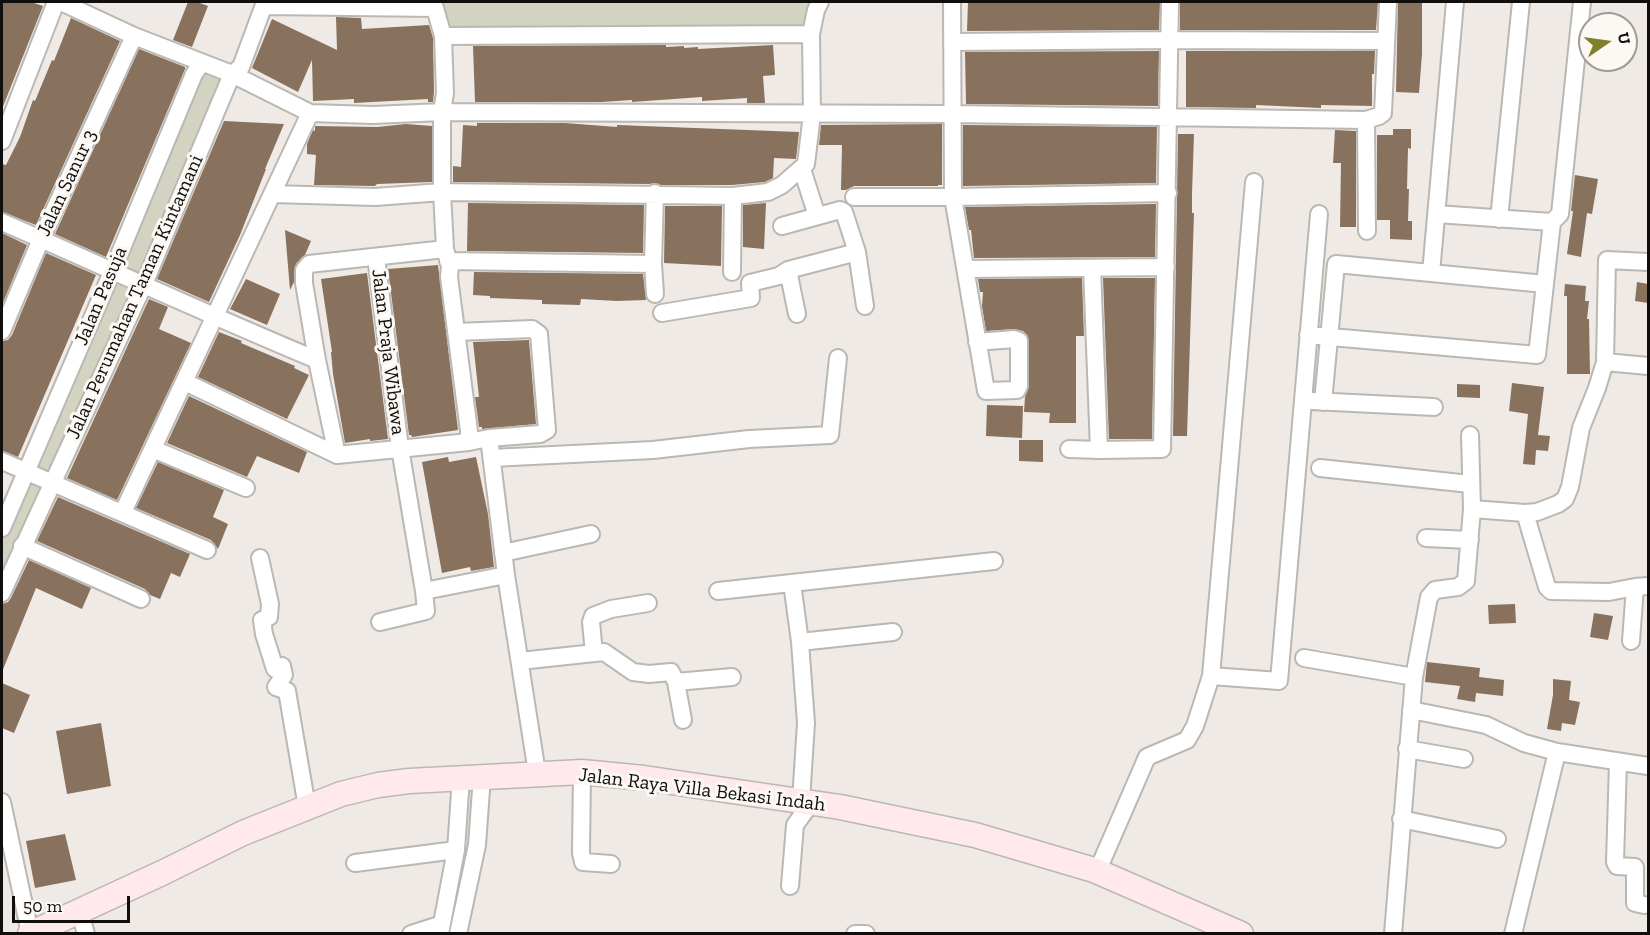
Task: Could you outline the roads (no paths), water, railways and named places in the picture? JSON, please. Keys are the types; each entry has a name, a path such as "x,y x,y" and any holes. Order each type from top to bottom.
{"main road":[{"name":"Jalan Raya Villa Bekasi Indah","path":"30,933 243,833 341,794 378,785 409,781 582,772 644,778 806,802 975,835 1097,872 1241,933"}],"street":[{"path":"2,141 56,2"},
{"path":"61,2 134,36 201,64 232,74 310,112 373,115 442,112 951,114 1365,120 1383,113 1388,2"},
{"path":"272,194 375,197 442,192 655,193 733,196 768,192 782,185 807,162 812,114 811,34 820,2"},
{"path":"952,2 953,197 977,342"},
{"path":"1068,448 1162,449 1170,2"},
{"path":"1431,273 1455,2"},
{"path":"1499,219 1521,2"},
{"path":"1308,335 1536,355 1552,222 1560,214 1582,2"},
{"path":"265,4 435,8 442,36 445,93 442,112 442,192 469,442"},
{"name":"Jalan Perumahan Taman Kintamani","path":"2,593 144,284 232,74 241,67 265,4"},
{"path":"442,36 811,34"},
{"name":"Jalan Sanur 3","path":"2,331 40,239 134,36"},
{"path":"952,42 1386,41"},
{"name":"Jalan Pasuja","path":"2,528 194,74 201,64"},
{"path":"123,512 310,112"},
{"path":"1365,120 1367,231"},
{"path":"802,169 818,216"},
{"path":"1097,872 1147,757 1187,740 1195,726 1211,675 1254,182"},
{"path":"655,193 653,264 655,294"},
{"path":"854,197 1168,193"},
{"path":"732,272 733,196"},
{"path":"782,226 840,210 844,212 857,252 866,306"},
{"path":"1211,675 1279,681 1319,214"},
{"path":"1436,214 1552,222"},
{"path":"2,222 214,317 317,360"},
{"path":"662,313 751,298 750,283 779,276 788,270 857,252"},
{"path":"337,455 304,283 304,270 309,264 376,257 447,255 653,264"},
{"name":"Jalan Praja Wibawa","path":"376,257 400,448 424,591"},
{"path":"1472,509 1525,513 1547,509 1565,499 1570,487 1581,428 1605,362 1607,260 1648,262"},
{"path":"1323,402 1336,264 1545,284"},
{"path":"966,269 1166,267"},
{"path":"1092,268 1099,450"},
{"path":"788,270 797,314"},
{"path":"185,382 337,455 540,434 547,430 539,334 532,329 456,332"},
{"path":"492,458 653,450 749,439 830,435 838,358"},
{"path":"1605,362 1648,366"},
{"path":"1303,401 1434,407"},
{"path":"1393,933 1414,677 1430,594 1438,588 1458,587 1466,581 1472,509 1470,435"},
{"path":"489,438 506,575 537,774"},
{"path":"153,449 246,488"},
{"path":"2,461 207,550"},
{"path":"1320,468 1470,484"},
{"path":"1525,513 1547,587 1551,591 1610,592 1642,586 1631,641"},
{"path":"503,553 549,545 591,534"},
{"path":"1426,538 1470,540"},
{"path":"22,546 141,599"},
{"path":"261,558 270,604 269,617 262,620 264,634 275,669 282,666 284,675 276,687 287,691 307,807"},
{"path":"718,591 994,561"},
{"path":"380,622 426,611 424,591 506,575"},
{"path":"790,886 795,825 806,802 806,723 800,642 792,583"},
{"path":"594,653 591,622 593,616 612,609 648,603"},
{"path":"800,642 893,632"},
{"path":"520,661 604,652 625,668 639,674 671,672 676,682 683,720"},
{"path":"1304,658 1414,677"},
{"path":"676,682 732,677"},
{"path":"1411,710 1486,725 1524,743 1557,752 1648,766"},
{"path":"1407,749 1464,759"},
{"path":"1513,933 1557,752"},
{"path":"1618,762 1615,862 1617,866 1634,866 1636,869 1635,903 1644,905"},
{"path":"582,772 581,853 583,862 611,864"},
{"path":"411,933 441,929 471,777"},
{"path":"458,933 477,845 471,777"},
{"path":"2,802 30,933"},
{"path":"1401,819 1497,839"},
{"path":"355,863 456,850"},
{"path":"79,909 86,933"},
{"path":"855,933 866,933"}]}
